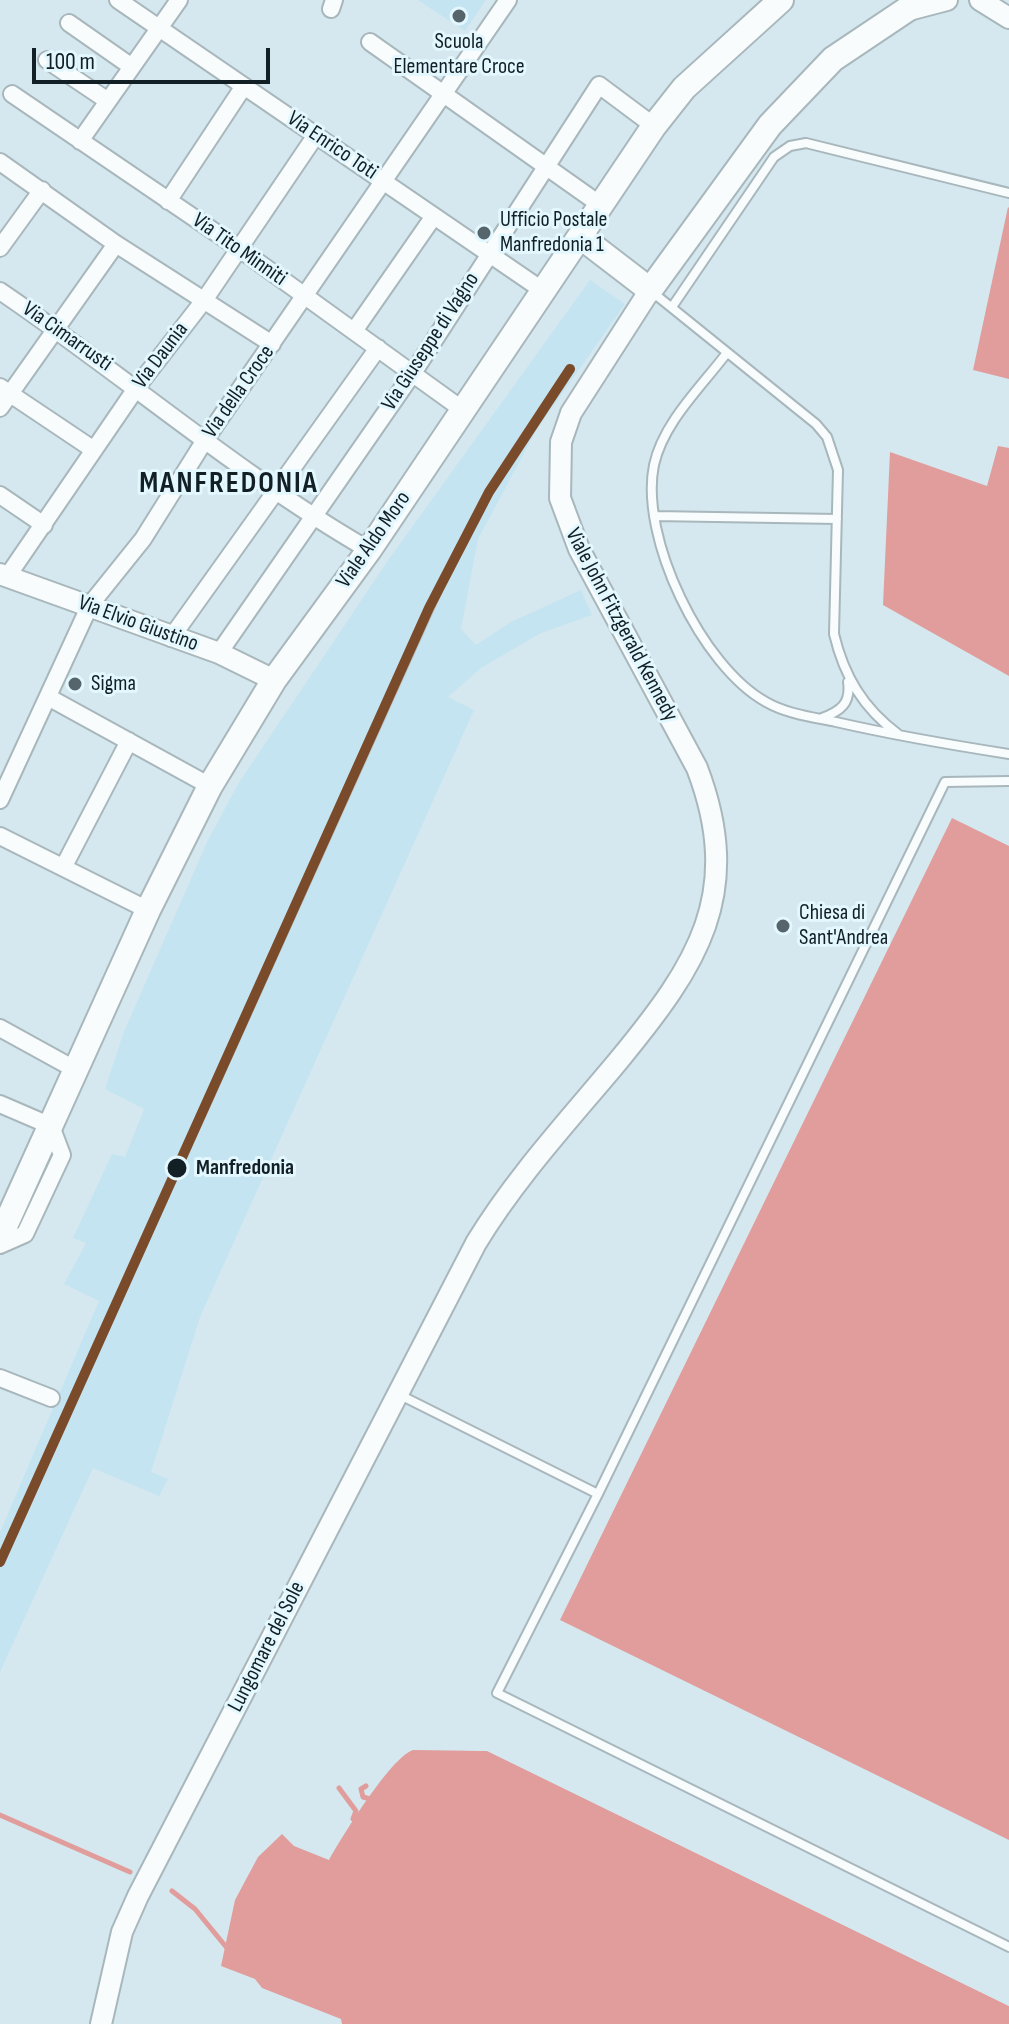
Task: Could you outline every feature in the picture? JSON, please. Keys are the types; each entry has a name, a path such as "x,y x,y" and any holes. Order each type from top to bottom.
{"main road":[{"name":"Viale Aldo Moro","path":"0,1237 78,1071 148,910 210,786 274,680 369,550 654,126 684,88 727,45 778,2"},
{"name":"Viale John Fitzgerald Kennedy","path":"650,290 770,125 833,59 913,5"},
{"path":"581,237 650,290"}],"street":[{"name":"Via Enrico Toti","path":"118,0 545,292"},
{"path":"80,141 179,0"},
{"name":"Via della Croce","path":"0,800 90,605 143,539 205,440 508,0"},
{"path":"913,5 947,0"},
{"path":"980,0 1009,18"},
{"path":"69,23 132,67"},
{"path":"370,42 602,206"},
{"path":"47,60 108,101"},
{"name":"Via Giuseppe di Vagno","path":"219,653 413,373 599,85 654,126"},
{"path":"168,201 244,86"},
{"name":"Via Tito Minniti","path":"12,94 237,247 463,410"},
{"name":"Via Daunia","path":"3,576 44,525 137,387 205,299 237,247 316,135"},
{"path":"0,162 116,244 272,344"},
{"path":"0,248 42,190"},
{"path":"354,331 434,216"},
{"path":"0,408 5,390 57,329 116,244"},
{"name":"Viale John Fitzgerald Kennedy","path":"457,1278 487,1225 676,988 692,960 713,902 716,846 707,794 697,768 579,549 560,498 561,442 571,413 650,290"},
{"name":"Via Cimarrusti","path":"0,291 137,387 313,518 369,550"},
{"path":"171,638 378,348"},
{"path":"5,390 94,450"},
{"path":"0,495 44,525"},
{"name":"Via Elvio Giustino","path":"3,576 219,653 274,680"},
{"path":"48,697 210,786"},
{"path":"64,866 129,741"},
{"path":"0,836 148,910"},
{"path":"0,1028 78,1071"},
{"path":"0,1104 51,1126 62,1155 25,1234 0,1245"},
{"name":"Lungomare del Sole","path":"101,2024 122,1932 138,1896 457,1278"},
{"path":"0,1378 51,1398"}],"lane":[{"path":"672,307 774,157 790,146 806,143 849,151 1009,193"},
{"path":"650,290 816,424 827,437 838,470 834,634 850,695 846,705 821,719"},
{"path":"726,354 666,434 654,464 654,516 663,556 692,618 730,674 765,701 821,719 902,737 1009,754"},
{"path":"654,516 837,519"},
{"path":"846,674 866,706 902,737"},
{"path":"1009,781 945,782 598,1494 497,1693 1009,1947"},
{"path":"398,1394 598,1494"}],"shaded area":[{"name":"Scuola Elementare Croce","path":"418,0 486,0 465,31"},
{"path":"1009,208 1009,379 973,370"},
{"path":"590,280 625,304 536,431 478,539 461,629 476,645 511,622 581,590 592,615 541,633 481,668 448,697 474,710 200,1317 151,1472 168,1479 159,1496 93,1468 0,1672 0,1532 99,1301 64,1284 86,1243 73,1238 112,1154 125,1157 144,1109 105,1089 123,1034 208,840 238,784 389,559"},
{"path":"998,446 1009,448 1009,676 883,605 890,452 987,486"},
{"path":"952,818 1009,846 1009,1840 560,1620"},
{"path":"422,1749 487,1751 1009,2006 1009,2024 342,2024 341,2019 262,1988 255,1979 221,1966 235,1900 258,1857 282,1834 294,1846 329,1860 367,1799 403,1756"}],"pier":[{"path":"413,1746 489,1748 1009,2002 1009,2006 488,1751 412,1750"}],"waterway":[{"path":"366,1786 361,1789 363,1797 370,1799"},
{"path":"339,1788 356,1811 353,1819"},
{"path":"0,1815 130,1872"},
{"path":"172,1891 195,1909 227,1948"}],"railway":[{"path":"173,1180 450,566 489,492 570,369"}],"transit line":[{"path":"0,1562 429,608 489,492 570,369"}],"place":[{"name":"Scuola Elementare Croce","path":"459,16"},
{"name":"Ufficio Postale Manfredonia 1","path":"484,233"},
{"name":"Sigma","path":"75,684"},
{"name":"Chiesa di Sant'Andrea","path":"783,926"},
{"name":"Manfredonia","path":"177,1168"}],"district":[{"name":"MANFREDONIA","path":"229,484"}]}
